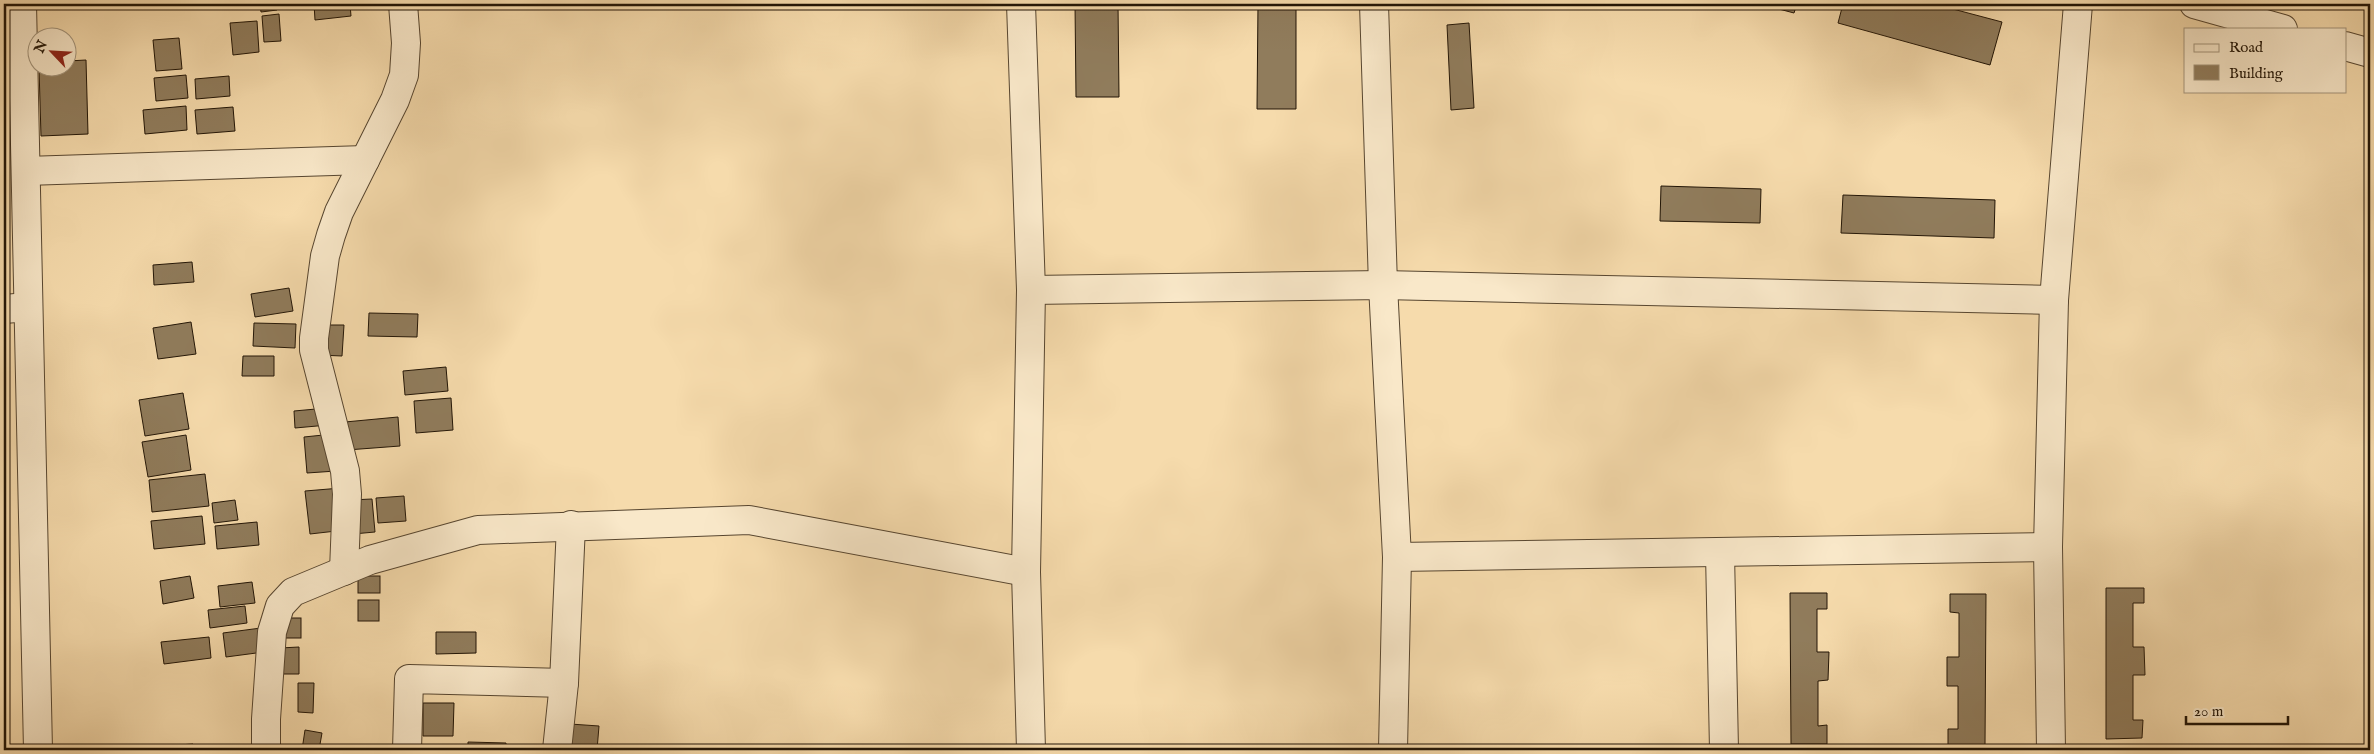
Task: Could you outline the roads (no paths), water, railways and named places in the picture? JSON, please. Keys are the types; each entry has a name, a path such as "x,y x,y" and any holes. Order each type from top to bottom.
{"street":[{"path":"22,4 26,171 16,308 38,750"},
{"path":"344,571 347,494 345,471 314,350 314,338 325,256 331,235 339,212 395,100 404,75 406,43 403,4"},
{"path":"1022,4 1031,290 1026,572 1031,750"},
{"path":"1374,4 1383,285 1397,557 1393,750"},
{"path":"2051,750 2048,547 2054,300 2078,4"},
{"path":"2194,4 2279,28"},
{"path":"2346,46 2370,53"},
{"path":"26,171 365,160"},
{"path":"1031,290 1383,285 2054,300"},
{"path":"266,750 266,719 272,632 280,606 293,592 370,560 478,530 572,525 749,520 1026,572"},
{"path":"558,750 564,683 572,525"},
{"path":"1397,557 2048,547"},
{"path":"1720,553 1724,750"},
{"path":"407,750 409,679 564,683"}]}
